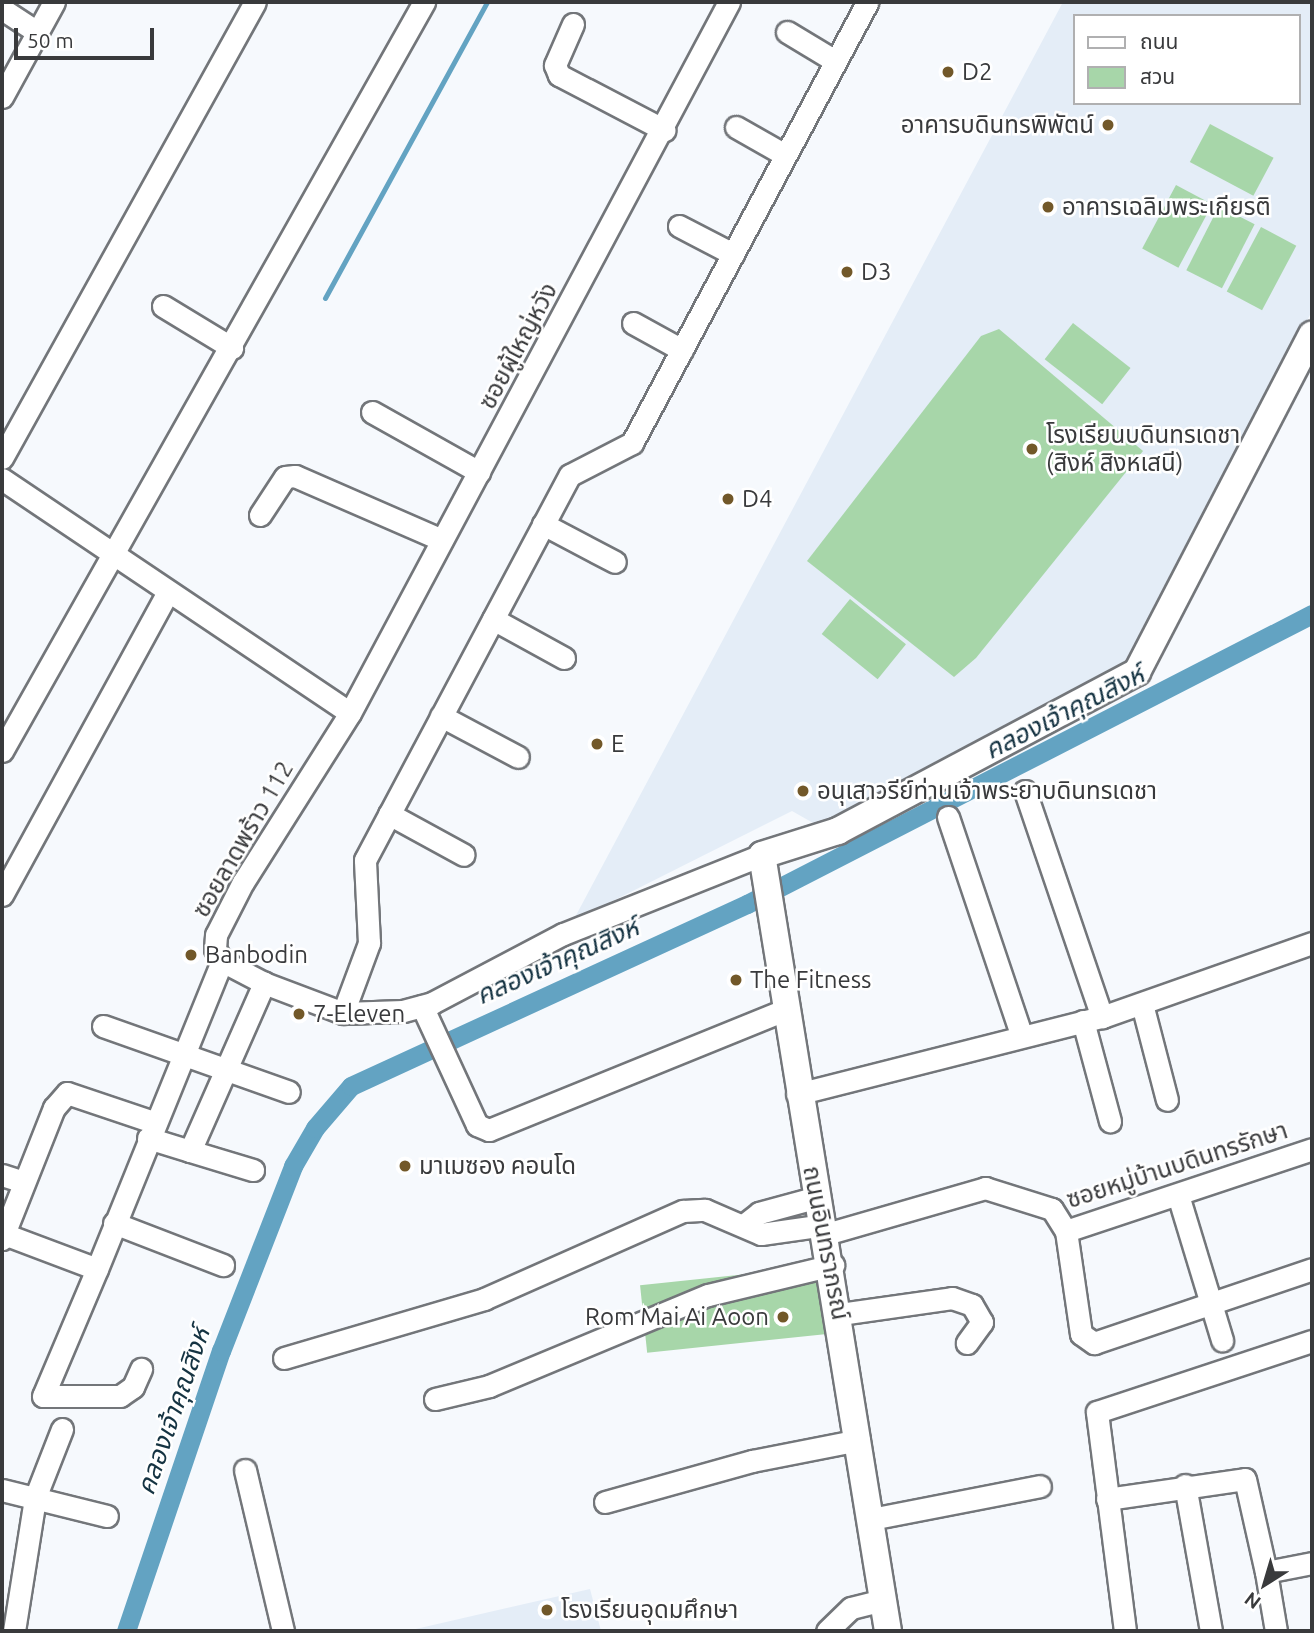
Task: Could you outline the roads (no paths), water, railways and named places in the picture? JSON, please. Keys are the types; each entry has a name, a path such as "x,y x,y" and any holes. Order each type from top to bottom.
{"street":[{"path":"2,96 54,2"},
{"path":"2,458 255,2"},
{"path":"2,751 109,553 232,348 424,2"},
{"name":"ซอยผู้ใหญ่หวัง","path":"350,713 664,130 729,2"},
{"path":"343,1013 369,943 365,860 570,475 632,443 867,2"},
{"path":"2,9 37,32"},
{"path":"573,24 555,65 559,75 664,130"},
{"path":"788,32 835,61"},
{"path":"736,127 785,155"},
{"path":"679,226 733,254"},
{"path":"163,306 232,348"},
{"path":"633,323 682,350"},
{"path":"141,1368 133,1387 120,1396 44,1396 97,1269 181,1052 222,961 264,983 343,1013 422,1006 563,934 766,868 1138,672 1312,335"},
{"path":"372,412 479,472"},
{"path":"260,515 285,477 295,476 442,540"},
{"path":"2,479 167,593 350,713"},
{"path":"543,524 615,562"},
{"path":"2,895 167,593"},
{"path":"493,619 564,658"},
{"name":"ซอยลาดพร้าว 112","path":"222,961 216,935 243,882 350,713"},
{"path":"441,716 518,757"},
{"path":"1025,791 1093,1019 1110,1121"},
{"path":"389,814 464,855"},
{"path":"948,817 1021,1034"},
{"name":"ถนนอินทราภรณ์","path":"766,868 797,1094 833,1265 888,1631"},
{"path":"797,1094 1021,1034 1093,1019 1312,943"},
{"path":"190,1151 264,983"},
{"path":"1142,1004 1167,1100"},
{"path":"422,1006 477,1125 489,1130 785,1010"},
{"path":"103,1026 289,1092"},
{"path":"97,1269 3,1236 23,1182 66,1093 190,1151 253,1170"},
{"name":"ซอยหมู่บ้านบดินทรรักษา","path":"284,1358 484,1298 683,1211 705,1210 745,1224 761,1234 825,1229 985,1188 1052,1209 1066,1231 1312,1149"},
{"path":"2,1175 23,1182"},
{"path":"1178,1195 1222,1340"},
{"path":"745,1224 759,1213 818,1197"},
{"path":"114,1223 223,1265"},
{"path":"1066,1231 1087,1341 1312,1269"},
{"path":"435,1399 489,1386 708,1295 833,1265"},
{"path":"840,1314 952,1298 972,1305 982,1322 967,1343"},
{"path":"1125,1631 1096,1420 1103,1405 1312,1341"},
{"path":"14,1631 35,1498 62,1429"},
{"path":"605,1502 752,1461 859,1440"},
{"path":"244,1470 283,1631"},
{"path":"1107,1499 1185,1485 1249,1482 1276,1631"},
{"path":"1185,1485 1211,1631"},
{"path":"871,1520 1040,1486"},
{"path":"2,1490 107,1516"},
{"path":"1266,1572 1312,1563"},
{"path":"827,1631 851,1608 884,1600"}],"waterway":[{"path":"325,298 487,2"},
{"name":"คลองเจ้าคุณสิงห์","path":"126,1631 221,1351 293,1166 315,1128 351,1086 747,904 1312,614"}],"place":[{"name":"D2","path":"948,72"},
{"name":"อาคารบดินทรพิพัตน์","path":"1108,125"},
{"name":"อาคารเฉลิมพระเกียรติ","path":"1048,207"},
{"name":"D3","path":"847,272"},
{"name":"โรงเรียนบดินทรเดชา (สิงห์ สิงหเสนี)","path":"1032,449"},
{"name":"D4","path":"728,499"},
{"name":"E","path":"597,744"},
{"name":"อนุเสาวรีย์ท่านเจ้าพระยาบดินทรเดชา","path":"803,791"},
{"name":"Banbodin","path":"191,955"},
{"name":"The Fitness","path":"736,980"},
{"name":"7-Eleven","path":"299,1014"},
{"name":"มาเมซอง คอนโด","path":"405,1166"},
{"name":"Rom Mai Ai Aoon","path":"783,1317"},
{"name":"โรงเรียนอุดมศึกษา","path":"547,1610"}]}
